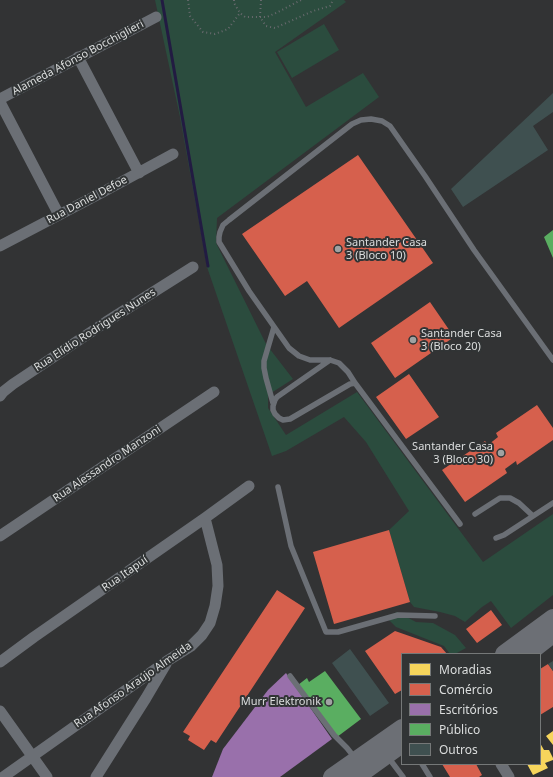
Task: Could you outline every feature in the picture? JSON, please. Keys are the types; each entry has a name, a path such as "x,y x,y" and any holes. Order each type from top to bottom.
{"main road":[{"path":"505,653 553,618"},
{"path":"528,653 553,634"},
{"path":"356,768 401,729"},
{"path":"332,777 386,755 401,745"}],"street":[{"name":"Alameda Afonso Bocchiglieri","path":"0,100 156,17"},
{"path":"78,58 139,173"},
{"path":"0,100 59,215"},
{"name":"Rua Daniel Defoe","path":"0,246 173,154"},
{"name":"Rua Elídio Rodrigues Nunes","path":"1,393 106,322 192,267"},
{"name":"Rua Alessandro Manzoni","path":"0,536 214,392"},
{"name":"Rua Itapuí","path":"0,662 249,486"},
{"name":"Rua Afonso Araújo Almeida","path":"2,777 167,661 191,646 202,635 210,623 215,606 218,586 218,565 205,518"},
{"path":"96,777 146,698 167,661"},
{"path":"0,711 46,777"},
{"path":"502,765 509,777"}],"lane":[{"path":"460,524 348,372 339,363 330,360 310,360 299,356 290,348 249,291 219,242 220,232 223,225 352,124 361,120 371,119 382,121 390,126 474,250 553,360"},
{"path":"274,327 264,361 264,368 273,403 273,410 278,418 283,420 290,419 350,384 355,383"},
{"path":"273,403 278,397 330,360"},
{"path":"278,487 291,546 326,632 338,632 398,615 435,616"},
{"path":"475,514 500,498 510,498 519,503 534,516"},
{"path":"496,538 504,535 553,503"},
{"path":"290,676 334,735 347,748 356,768"},
{"path":"386,755 403,777"},
{"path":"423,765 430,777"}],"path":[{"path":"188,0 190,16 203,32 215,34 228,29 240,13"},
{"path":"234,0 234,3 240,13 245,17 267,17 301,0"},
{"path":"261,0 260,17 266,26 275,28 313,11 330,6 333,0"}],"green space":[{"path":"155,0 344,0 346,2 275,52 306,107 363,73 379,97 217,218 216,243 266,344 293,379 268,395 268,408 286,435 357,392 483,562 553,514 553,595 511,628 491,601 465,622 455,616 414,607 410,602 389,530 409,511 366,442 344,417 286,451 272,456 207,267 180,117"},
{"path":"324,24 339,50 292,78 277,52"},
{"path":"397,612 416,622 433,623 455,635 466,648 457,653 449,653 444,646 396,627 386,617"}],"building: Moradias":[{"path":"553,731 553,745 546,736"},
{"path":"541,745 544,750 549,750 553,760 545,763 548,768 533,775 528,765 541,765"}],"building: Comércio":[{"name":"Santander Casa 3 (Bloco 10)","path":"358,155 433,263 339,328 307,281 285,296 242,234"},
{"name":"Santander Casa 3 (Bloco 20)","path":"430,302 454,337 395,378 371,343"},
{"name":"Santander Casa 3 (Bloco 20)","path":"409,374 439,417 406,439 376,397"},
{"name":"Santander Casa 3 (Bloco 30)","path":"537,405 553,428 553,440 517,465 516,461 505,469 507,473 465,502 442,470 485,441 488,445 498,437 496,433"},
{"path":"389,530 410,602 334,624 313,552"},
{"path":"277,590 305,608 216,743 211,740 204,750 188,740 190,736 183,732"},
{"path":"491,610 502,625 477,643 466,629"},
{"path":"395,631 441,647 446,653 401,653 401,691 395,694 365,651"},
{"path":"548,664 553,671 553,707 541,714 541,668"},
{"path":"443,765 477,765 482,775 479,777 450,777"}],"building: Escritórios":[{"path":"286,673 332,739 280,777 212,777 223,749 268,690"}],"building: Público":[{"path":"553,230 553,258 544,237"},
{"name":"Murr Elektronik","path":"325,671 361,719 337,737 298,685 307,678 309,682"}],"building: Outros":[{"path":"553,93 553,112 533,126 548,150 463,207 451,189"},
{"path":"350,649 389,703 370,716 332,663"},
{"path":"553,661 553,671 548,664"}],"waterway":[{"path":"162,0 208,266"}],"place":[{"name":"Santander Casa 3 (Bloco 10)","path":"338,249"},
{"name":"Santander Casa 3 (Bloco 20)","path":"413,340"},
{"name":"Santander Casa 3 (Bloco 30)","path":"501,453"},
{"name":"Murr Elektronik","path":"329,702"}]}
